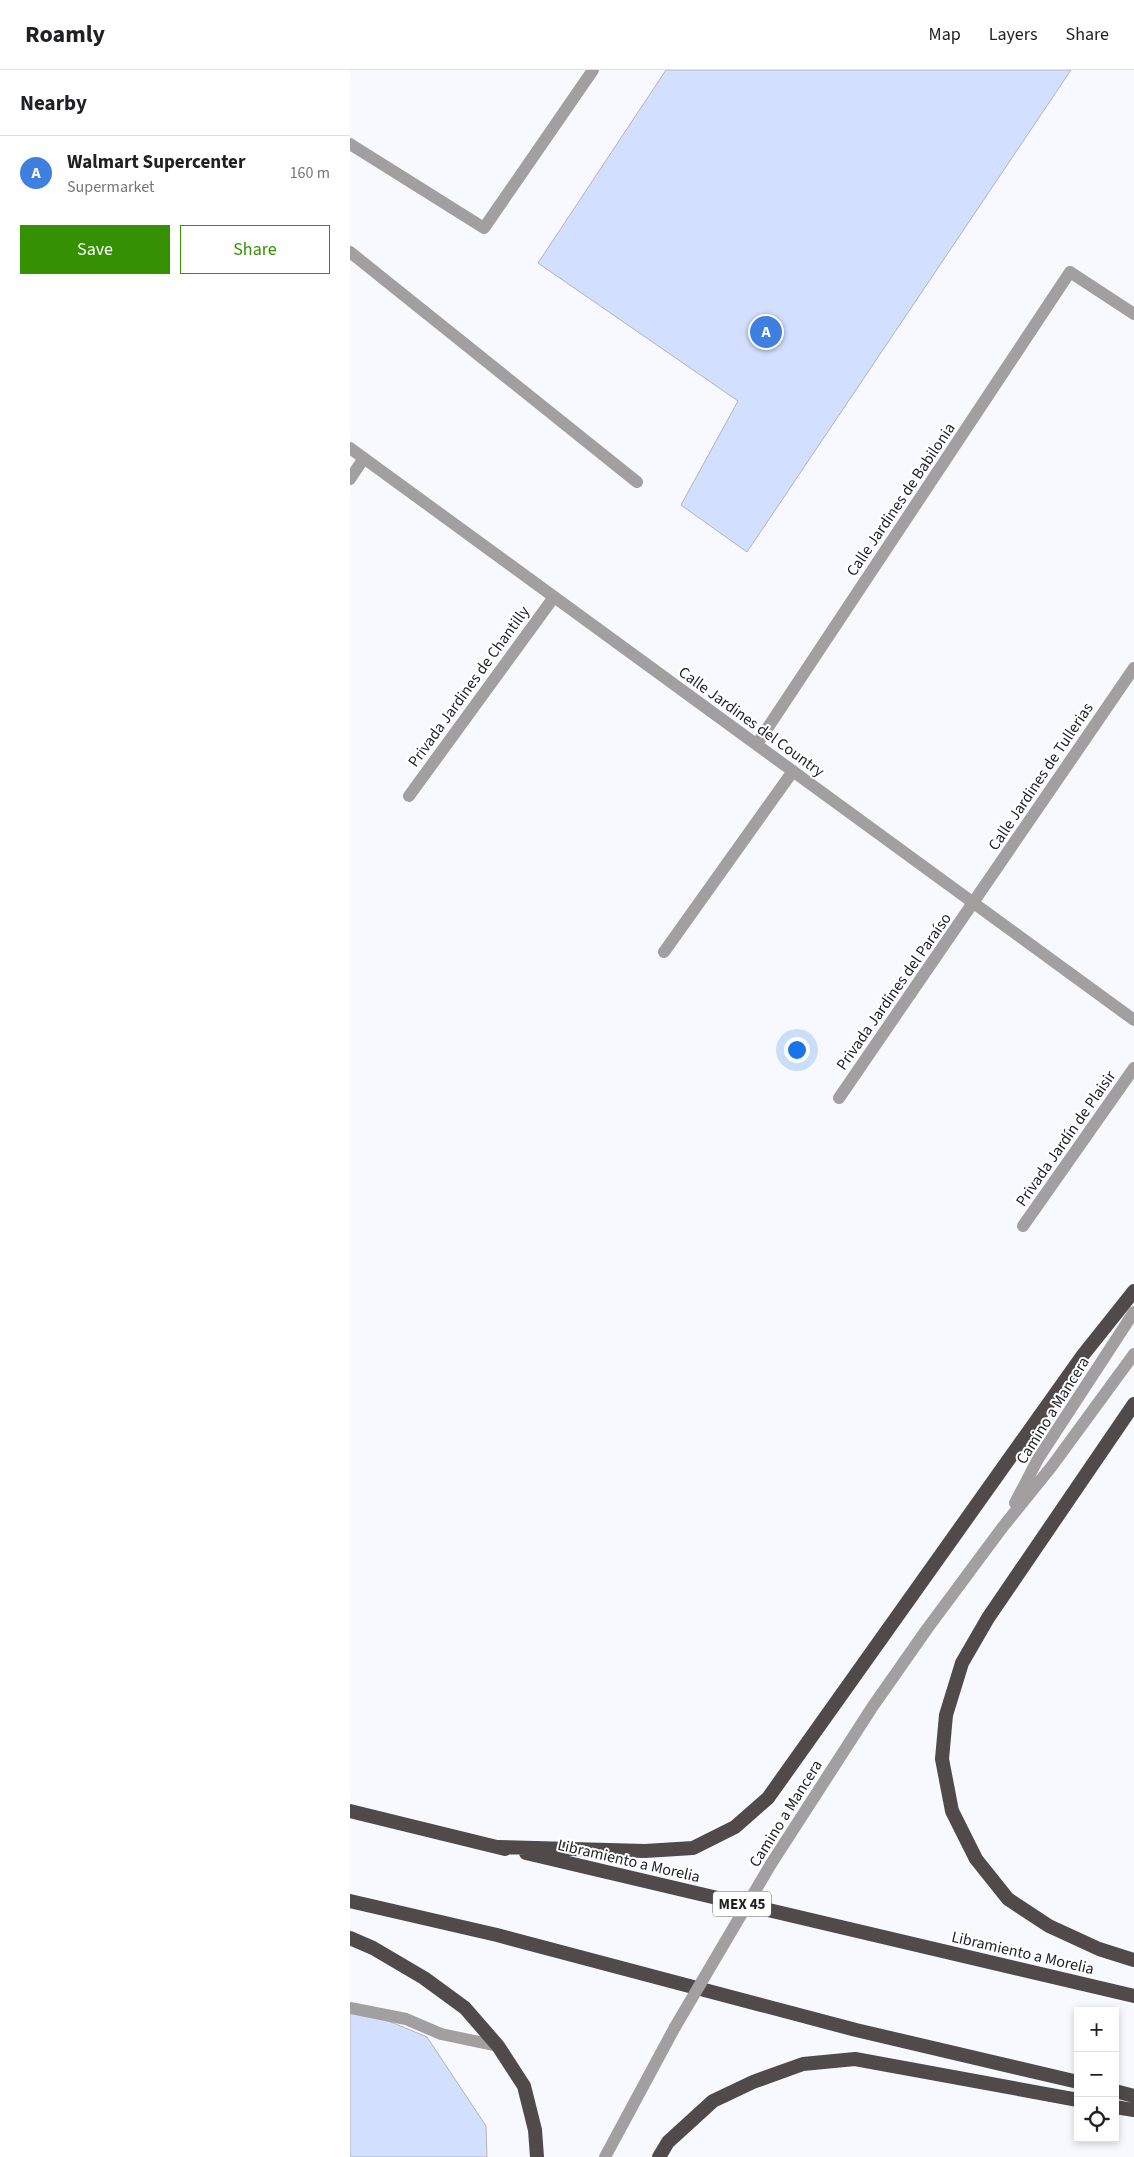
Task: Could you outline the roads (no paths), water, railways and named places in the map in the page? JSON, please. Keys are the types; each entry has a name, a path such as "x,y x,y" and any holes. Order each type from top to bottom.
{"highway":[{"path":"498,1847 645,1851 693,1848 735,1827 768,1798 1083,1355 1134,1291"},
{"path":"1134,1404 988,1618 962,1663 946,1715 942,1758 952,1811 976,1859 1008,1899 1049,1926 1099,1949 1134,1960"},
{"path":"350,1807 375,1818"},
{"name":"Libramiento a Morelia","path":"350,1812 1134,1996"},
{"path":"350,1901 497,1935 856,2030 1074,2081"},
{"path":"350,1938 373,1948 438,1988 465,2008 498,2046 524,2086 535,2130 537,2157"},
{"path":"659,2157 668,2142 713,2101 752,2082 803,2064 855,2060 1074,2099"},
{"path":"1119,2092 1134,2096"},
{"path":"1119,2108 1134,2110"}],"street":[{"path":"350,144 484,228 593,70"},
{"path":"350,252 637,482"},
{"name":"Calle Jardines de Babilonia","path":"757,744 1070,272 1134,314"},
{"name":"Calle Jardines del Country","path":"350,448 1134,1020"},
{"path":"350,479 364,458"},
{"name":"Privada Jardines de Chantilly","path":"409,796 554,596"},
{"name":"Calle Jardines de Tullerias","path":"973,902 1134,668"},
{"path":"664,952 793,771"},
{"name":"Privada Jardines del Paraíso","path":"839,1098 973,902"},
{"name":"Privada Jardín de Plaisir","path":"1023,1226 1134,1068"},
{"name":"Camino a Mancera","path":"1002,1528 1038,1459 1134,1312"},
{"name":"Camino a Mancera","path":"605,2157 676,2027 772,1864 873,1706 1002,1528 1052,1466 1134,1354"},
{"path":"350,2008 406,2019 441,2034 498,2046"}],"place":[{"name":"Walmart Supercenter","path":"766,332"}]}
